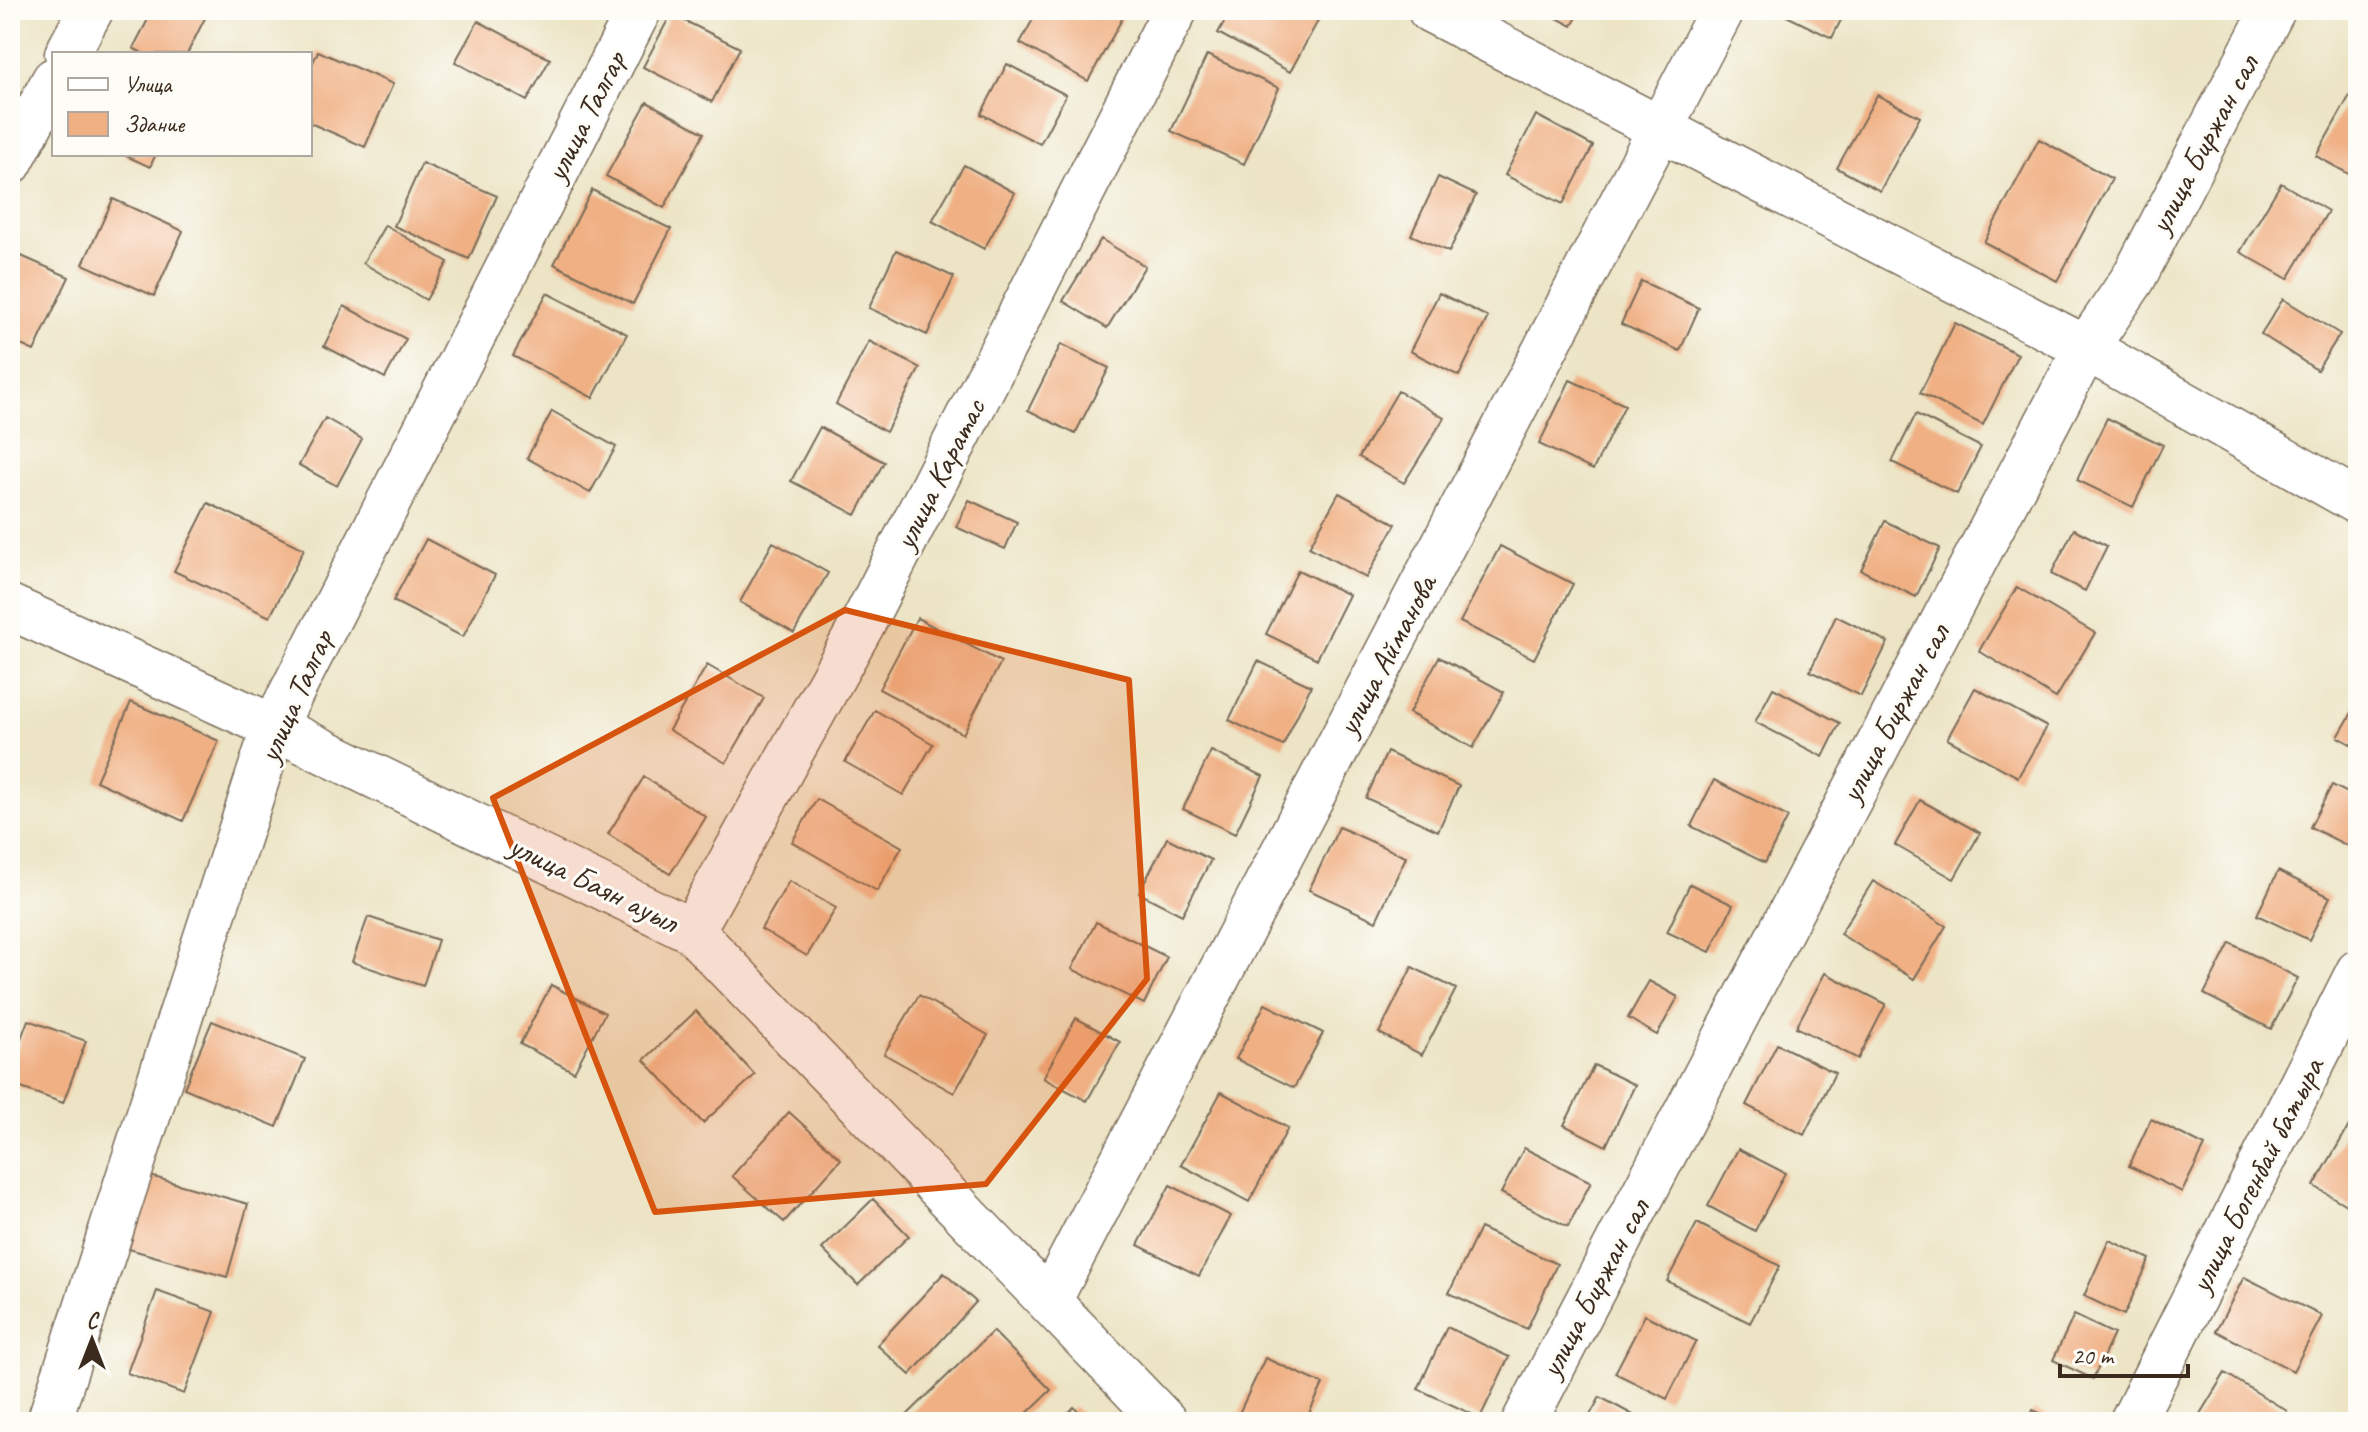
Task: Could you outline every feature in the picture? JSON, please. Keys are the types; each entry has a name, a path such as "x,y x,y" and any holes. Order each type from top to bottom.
{"street":[{"path":"68,52 91,10"},
{"name":"улица Талгар","path":"49,1422 274,727 639,10"},
{"name":"улица Каратас","path":"692,931 863,623 1175,10"},
{"path":"1430,10 2086,348 2358,502"},
{"name":"улица Айманова","path":"1049,1301 1722,10"},
{"name":"улица Биржан сал","path":"1524,1422 2086,348 2133,279 2273,10"},
{"path":"10,163 52,84"},
{"name":"улица Баян ауыл","path":"10,607 274,727 692,931 1165,1422"},
{"name":"улица Богенбай батыра","path":"2132,1422 2358,972"}],"highlighted area":[{"path":"845,610 1129,680 1147,979 986,1184 655,1212 493,798"}],"building":[{"path":"153,10 189,10 205,18 188,52 140,52 133,48"},
{"path":"1038,10 1127,10 1088,81 1020,43"},
{"path":"1231,10 1299,10 1318,21 1290,72 1218,33"},
{"path":"1542,10 1581,10 1572,26"},
{"path":"1774,10 1846,10 1832,38"},
{"path":"671,14 740,48 712,102 643,67"},
{"path":"478,21 550,59 527,101 455,62"},
{"path":"318,51 393,84 365,147 312,124 312,64"},
{"path":"1207,55 1279,88 1244,164 1171,131"},
{"path":"1007,64 1066,95 1040,144 981,114"},
{"path":"1877,95 1920,117 1880,191 1837,168"},
{"path":"2350,95 2358,99 2358,179 2316,156"},
{"path":"647,102 704,133 664,208 606,176"},
{"path":"1536,115 1593,146 1563,204 1505,175"},
{"path":"2039,139 2112,179 2057,281 1984,242"},
{"path":"126,156 155,156 150,167"},
{"path":"422,163 497,196 469,259 394,226"},
{"path":"964,165 1015,193 984,249 932,221"},
{"path":"1438,177 1476,195 1449,252 1411,235"},
{"path":"2281,183 2328,211 2288,279 2240,252"},
{"path":"592,190 671,229 633,304 554,264"},
{"path":"113,199 183,231 154,296 83,264"},
{"path":"385,225 448,262 426,300 363,263"},
{"path":"1101,239 1145,266 1107,328 1063,301"},
{"path":"896,250 954,277 927,335 869,308"},
{"path":"19,255 69,277 34,351 10,340 10,274"},
{"path":"1641,281 1699,308 1680,351 1621,324"},
{"path":"547,293 627,334 593,398 513,356"},
{"path":"1439,293 1488,317 1459,376 1410,351"},
{"path":"2283,299 2340,334 2317,370 2261,334"},
{"path":"344,306 406,339 385,378 324,346"},
{"path":"1955,323 2018,354 1983,425 1920,393"},
{"path":"869,341 920,368 886,432 836,404"},
{"path":"1061,344 1109,368 1075,434 1028,410"},
{"path":"1570,380 1625,405 1593,470 1539,444"},
{"path":"1398,391 1444,418 1404,483 1359,457"},
{"path":"552,411 616,447 590,493 527,458"},
{"path":"1916,414 1981,447 1957,494 1892,462"},
{"path":"325,418 362,439 337,486 299,465"},
{"path":"2107,418 2163,445 2133,507 2077,480"},
{"path":"820,427 884,462 856,515 791,481"},
{"path":"1339,493 1396,524 1366,578 1309,547"},
{"path":"969,500 1017,522 1005,549 956,527"},
{"path":"208,503 304,549 270,617 174,571"},
{"path":"1885,521 1940,548 1916,597 1861,570"},
{"path":"2074,529 2107,546 2085,591 2051,574"},
{"path":"426,539 495,575 463,637 393,601"},
{"path":"773,542 828,573 794,633 740,602"},
{"path":"1500,546 1573,584 1534,659 1460,622"},
{"path":"1298,570 1349,595 1317,659 1266,634"},
{"path":"2017,587 2095,633 2056,698 1979,651"},
{"path":"1836,616 1888,642 1861,696 1810,671"},
{"path":"917,618 1001,662 963,734 879,689"},
{"path":"1439,657 1504,692 1473,748 1409,713"},
{"path":"1258,661 1311,686 1283,746 1229,720"},
{"path":"707,665 764,698 726,763 669,730"},
{"path":"1773,688 1840,723 1823,757 1755,722"},
{"path":"1975,688 2047,727 2018,777 1947,739"},
{"path":"131,702 219,741 183,821 96,781"},
{"path":"2358,702 2358,748 2338,737"},
{"path":"875,710 933,744 903,795 845,762"},
{"path":"1211,751 1263,776 1235,834 1183,809"},
{"path":"1387,752 1459,786 1438,831 1366,798"},
{"path":"644,777 706,817 670,874 608,834"},
{"path":"1714,780 1788,817 1765,863 1691,826"},
{"path":"2332,785 2358,798 2356,850 2310,827"},
{"path":"817,799 902,847 877,891 792,842"},
{"path":"1920,800 1980,833 1954,879 1895,845"},
{"path":"1339,827 1406,857 1376,921 1309,890"},
{"path":"1167,838 1211,860 1182,915 1139,893"},
{"path":"2278,871 2330,897 2309,940 2257,915"},
{"path":"789,881 836,908 807,956 761,929"},
{"path":"1873,881 1946,926 1914,979 1840,934"},
{"path":"1690,884 1733,905 1710,952 1667,932"},
{"path":"368,917 438,940 423,986 352,962"},
{"path":"1096,922 1167,957 1144,1004 1072,969"},
{"path":"2230,943 2298,978 2271,1029 2204,994"},
{"path":"1412,967 1456,989 1422,1055 1379,1033"},
{"path":"1825,973 1886,1004 1858,1059 1796,1027"},
{"path":"1649,981 1678,997 1657,1035 1628,1018"},
{"path":"551,985 605,1013 574,1072 520,1044"},
{"path":"919,995 988,1035 954,1093 884,1054"},
{"path":"1265,1004 1323,1033 1294,1088 1236,1059"},
{"path":"696,1011 755,1075 703,1123 644,1060"},
{"path":"1076,1018 1120,1042 1087,1101 1043,1078"},
{"path":"28,1020 86,1041 63,1103 10,1084 10,1068"},
{"path":"212,1021 305,1059 277,1127 184,1088"},
{"path":"1777,1044 1835,1073 1804,1135 1746,1105"},
{"path":"1594,1065 1635,1085 1606,1146 1564,1125"},
{"path":"1221,1092 1288,1128 1249,1202 1181,1165"},
{"path":"789,1112 841,1159 784,1222 732,1176"},
{"path":"2151,1119 2205,1146 2182,1192 2129,1166"},
{"path":"2353,1119 2358,1123 2358,1212 2314,1186"},
{"path":"1524,1148 1591,1182 1568,1227 1501,1193"},
{"path":"1738,1149 1785,1173 1755,1231 1708,1206"},
{"path":"150,1176 248,1204 227,1277 129,1249"},
{"path":"1170,1185 1231,1216 1199,1276 1138,1245"},
{"path":"873,1199 909,1236 858,1285 822,1249"},
{"path":"1697,1223 1780,1266 1750,1323 1667,1281"},
{"path":"1480,1228 1557,1264 1527,1329 1449,1293"},
{"path":"2109,1240 2150,1259 2124,1315 2084,1296"},
{"path":"944,1273 976,1302 910,1375 877,1345"},
{"path":"2244,1277 2322,1316 2293,1371 2216,1331"},
{"path":"157,1291 215,1312 184,1394 127,1373"},
{"path":"1645,1315 1696,1341 1667,1399 1615,1373"},
{"path":"2074,1315 2114,1334 2093,1379 2053,1360"},
{"path":"1447,1327 1509,1357 1480,1418 1418,1389"},
{"path":"993,1331 1051,1390 1018,1422 901,1421"},
{"path":"1265,1358 1323,1384 1305,1422 1235,1422"},
{"path":"2225,1373 2287,1411 2280,1422 2195,1422"},
{"path":"1600,1397 1646,1422 1586,1422"},
{"path":"1074,1407 1090,1422 1060,1422"},
{"path":"2033,1410 2060,1422 2028,1422"}]}
